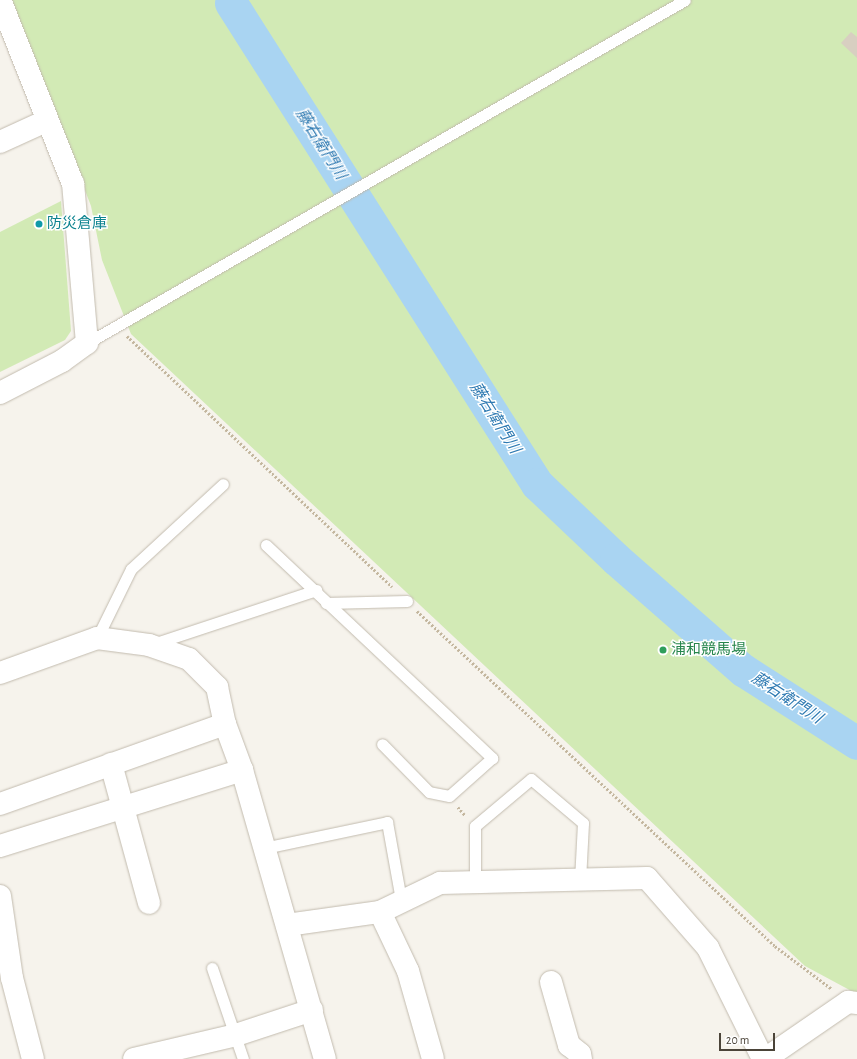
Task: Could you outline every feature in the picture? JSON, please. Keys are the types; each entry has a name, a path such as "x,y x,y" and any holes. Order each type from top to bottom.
{"street":[{"path":"0,0 46,121 73,184 87,342 62,361 0,392"},
{"path":"0,142 46,121"},
{"path":"0,673 98,638 149,645 189,659 217,687 225,724 242,770 326,1059"},
{"path":"0,804 225,724"},
{"path":"111,764 149,904"},
{"path":"0,846 123,809 242,770"},
{"path":"287,925 380,912 401,900 440,883 580,881 647,878 708,948 764,1059 853,1002"},
{"path":"0,896 6,980 32,1059"},
{"path":"380,912 408,971 433,1059"},
{"path":"551,982 569,1045 580,1054 581,1059"},
{"path":"134,1059 236,1035 312,1010"}],"lane":[{"path":"87,342 685,0"},
{"path":"98,638 132,569 223,484"},
{"path":"266,545 316,590 326,603 492,758 449,796 429,792 382,744"},
{"path":"149,645 316,590"},
{"path":"326,603 406,601"},
{"path":"475,883 474,826 531,779 583,823 580,881"},
{"path":"264,848 387,822 401,900"},
{"path":"212,968 243,1059"}],"path":[{"path":"117,326 406,601 775,946 853,1002"},
{"path":"449,796 474,826"}],"green space":[{"name":"浦和競馬場","path":"12,0 857,0 857,994 805,966 131,334 102,260 91,206"},
{"path":"61,201 71,331 65,340 0,372 0,232"}],"building":[{"path":"851,32 857,37 857,58 841,43"},
{"name":"防災倉庫","path":"41,219 44,225 37,229 34,223"}],"waterway":[{"name":"藤右衛門川","path":"231,3 537,484 616,559 743,670 857,743"}],"place":[{"name":"防災倉庫","path":"39,224"},
{"name":"浦和競馬場","path":"663,650"}]}
